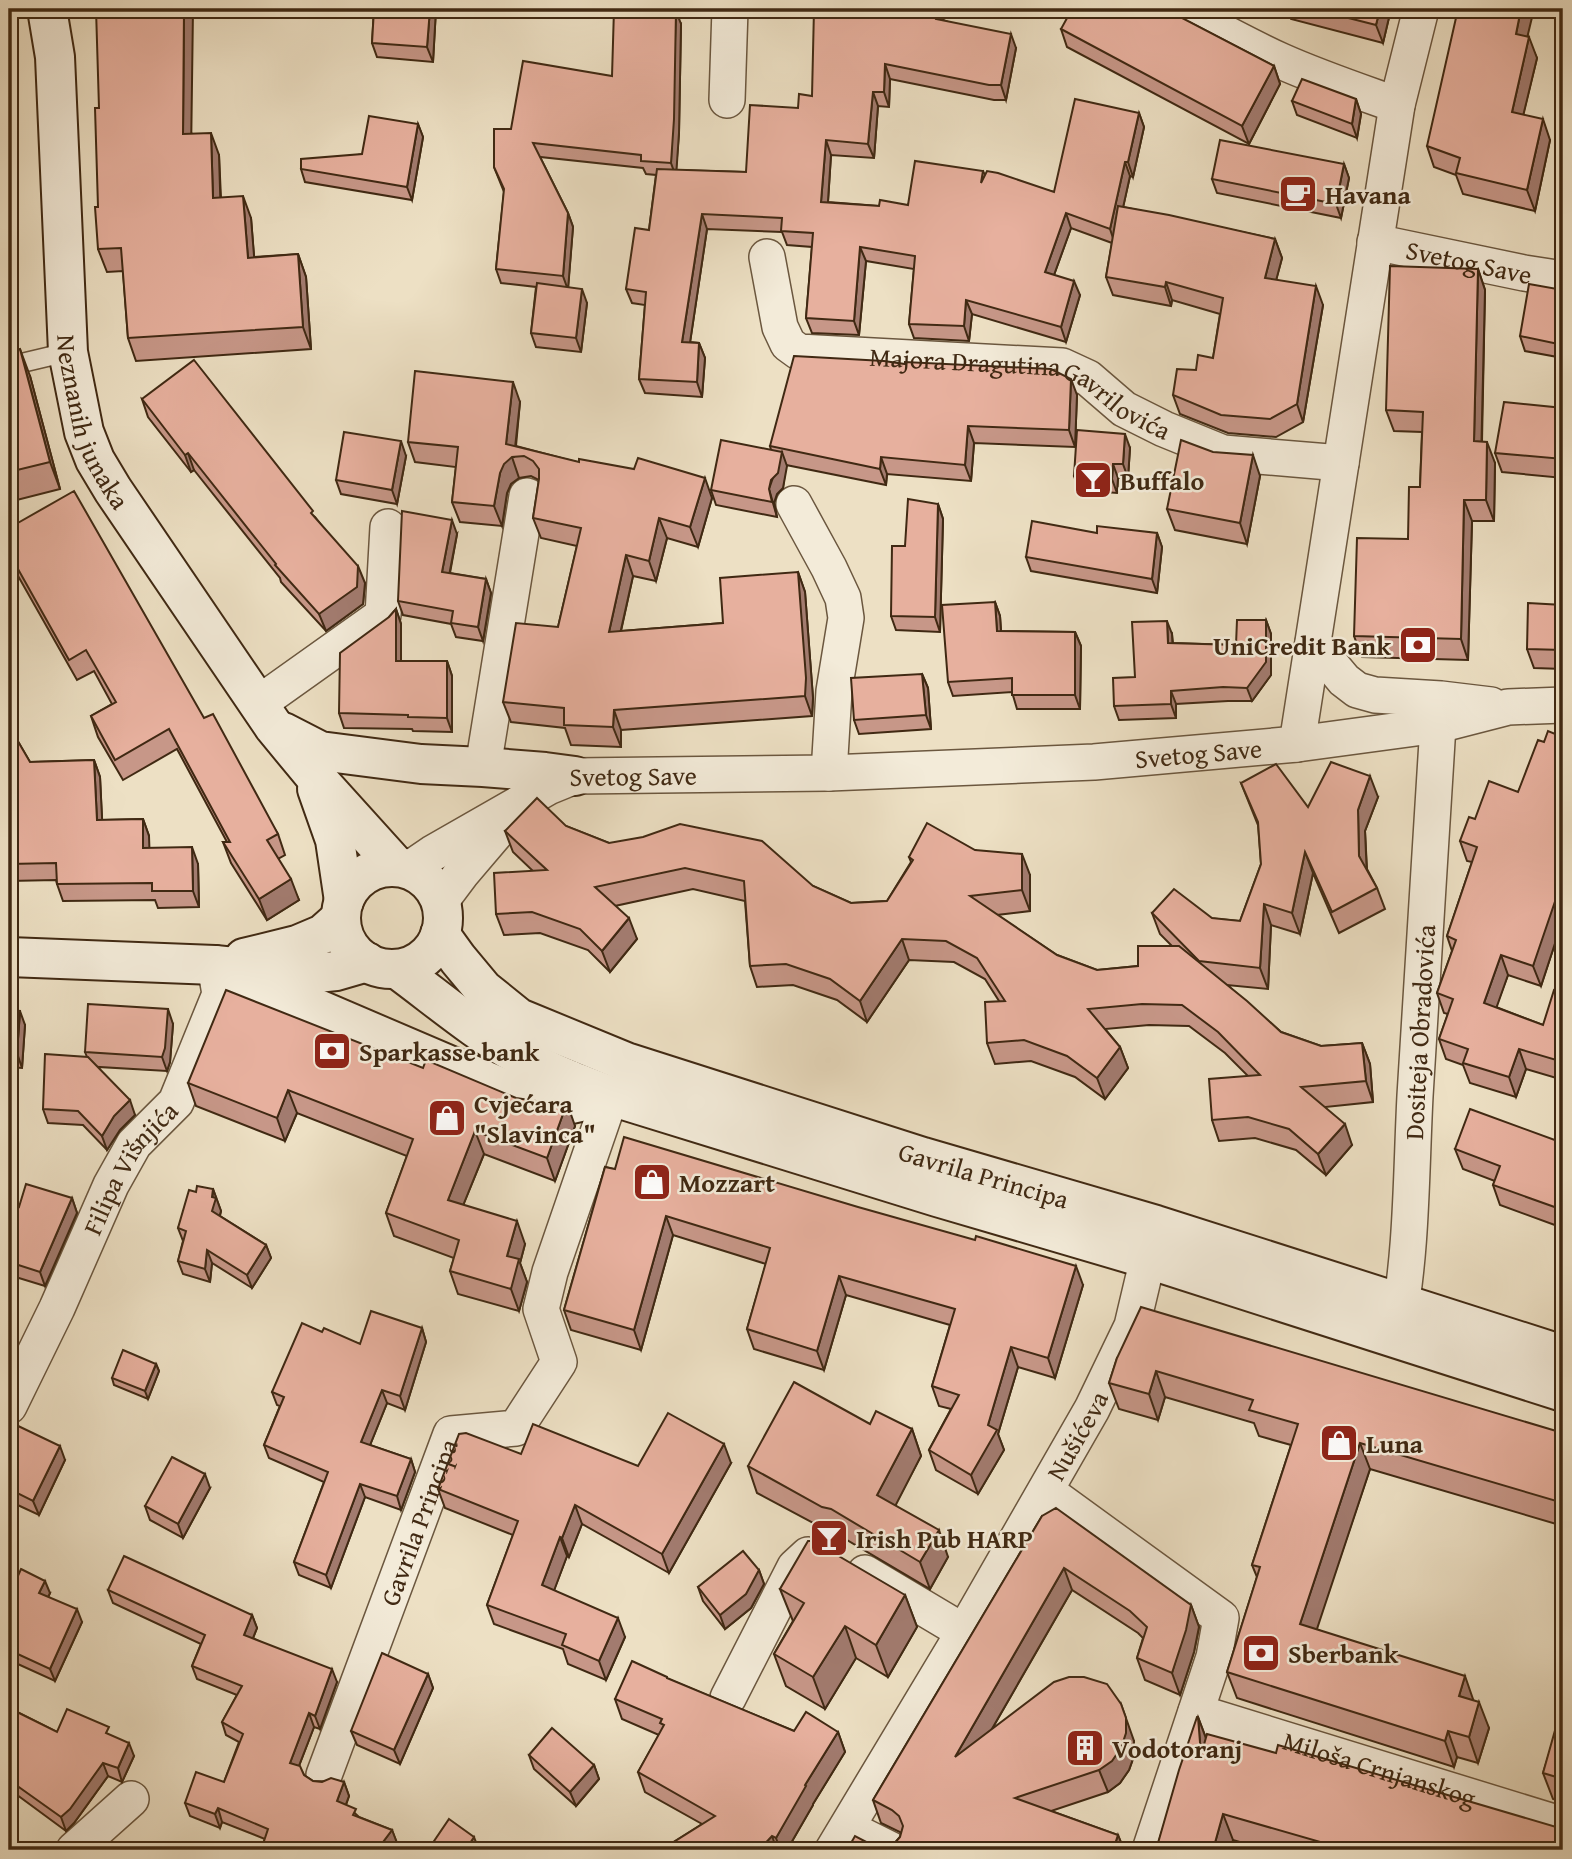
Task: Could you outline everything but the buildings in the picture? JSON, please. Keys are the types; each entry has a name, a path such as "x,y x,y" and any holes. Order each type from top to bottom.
{"main road":[{"name":"Neznanih junaka","path":"47,9 55,57 68,352 84,432 95,460 266,715 312,774 403,869"},
{"path":"266,715 320,751 421,764 483,766 575,776"},
{"path":"312,774 335,840 344,935 353,951 382,965 522,1058 582,1085 620,1083"},
{"path":"9,957 215,965 307,974 382,965 411,965 424,958 434,947 440,918 436,892 419,875 403,869 380,868 364,875 352,886 342,910 323,934 298,945 215,965"},
{"name":"Gavrila Principa","path":"440,918 458,960 483,989 519,1018 620,1083 709,1126 937,1197 1152,1242"},
{"path":"215,965 533,1101 567,1105 620,1083"},
{"name":"Gavrila Principa","path":"620,1083 923,1157 1152,1242 1398,1321 1563,1392"},
{"name":"Gavrila Principa","path":"1398,1321 1563,1355"}],"street":[{"path":"727,100 730,9"},
{"path":"1180,9 1281,61 1397,105"},
{"path":"1297,744 1397,105 1421,9"},
{"name":"Svetog Save","path":"1375,242 1563,279"},
{"name":"Majora Dragutina Gavrilovića","path":"767,257 779,327 788,344 799,352 1062,366 1088,378 1124,409 1223,453 1341,463"},
{"path":"483,766 527,496"},
{"path":"794,504 834,578 843,598 846,618 834,691 829,773"},
{"path":"266,715 383,615 388,527"},
{"path":"1312,643 1344,680 1357,690 1375,695 1508,707"},
{"name":"Svetog Save","path":"403,869 548,786 575,776 829,773 1094,762 1297,744 1438,725 1508,707 1563,705"},
{"name":"Dositeja Obradovića","path":"1398,1321 1410,1219 1438,725"},
{"path":"440,918 491,837 525,800"},
{"name":"Filipa Višnjića","path":"9,1406 57,1308 111,1185 134,1144 176,1102 220,994 215,965"},
{"name":"Gavrila Principa","path":"324,1775 451,1434 516,1428 559,1362 541,1309 550,1272 620,1083"},
{"name":"Nušićeva","path":"840,1839 964,1632 1091,1409 1132,1326 1152,1242"},
{"path":"1046,1491 1221,1618 1214,1657 1150,1850"},
{"path":"728,1699 795,1567 810,1553 830,1553 964,1632"},
{"name":"Miloša Crnjanskog","path":"1196,1712 1563,1825"},
{"path":"74,1850 131,1799"},
{"path":"840,1839 891,1850"}],"lane":[{"path":"9,366 68,352"}],"place":[{"name":"Havana","path":"1298,194"},
{"name":"Buffalo","path":"1093,480"},
{"name":"UniCredit Bank","path":"1418,645"},
{"name":"Sparkasse bank","path":"332,1051"},
{"name":"Cvjećara \"Slavinca\"","path":"447,1118"},
{"name":"Mozzart","path":"652,1182"},
{"name":"Luna","path":"1339,1443"},
{"name":"Irish Pub HARP","path":"829,1538"},
{"name":"Sberbank","path":"1261,1653"},
{"name":"Vodotoranj","path":"1085,1748"}]}
